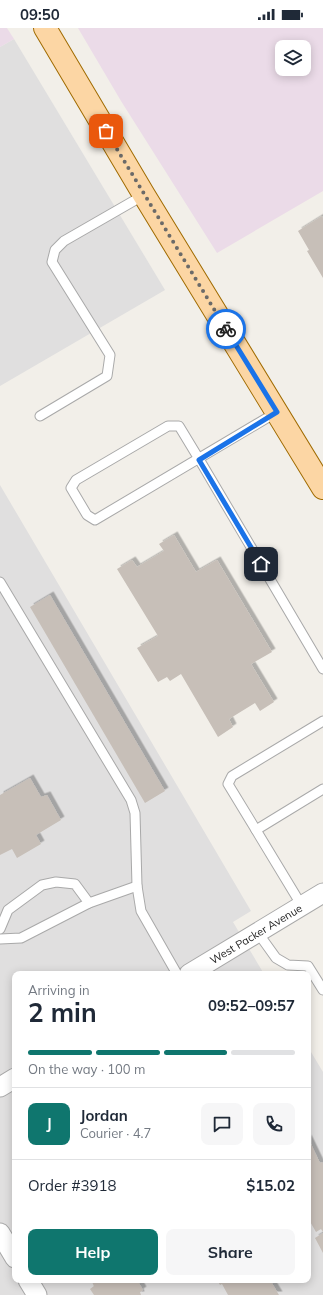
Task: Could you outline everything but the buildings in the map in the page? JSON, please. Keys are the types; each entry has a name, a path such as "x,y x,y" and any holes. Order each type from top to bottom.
{"main road":[{"path":"45,28 144,195 323,488"}],"street":[{"name":"West Packer Avenue","path":"194,971 323,893"},
{"path":"0,1087 12,1080"},
{"path":"0,1233 12,1253"},
{"path":"30,1283 37,1295"}],"lane":[{"path":"40,416 107,376 110,355 52,262 55,250 64,241 144,195"},
{"path":"277,412 199,460 95,520 87,515 71,488 76,480 168,426 179,426 199,460 323,669"},
{"path":"0,582 131,800 136,813 137,886 141,912 175,971"},
{"path":"302,906 228,784 232,776 323,721"},
{"path":"256,830 323,789"},
{"path":"0,929 8,910 42,885 56,882 75,884 88,903"},
{"path":"0,939 21,938 88,903 137,886"},
{"path":"258,933 276,958 288,965 308,966 323,990"}],"shaded area":[{"path":"0,28 7,28 14,39 0,47"},
{"path":"78,28 323,28 323,191 217,253 121,101"},
{"path":"14,39 165,290 0,386 0,47"},
{"path":"0,485 251,911 233,922 262,971 12,971 12,1283 311,1283 311,1052 323,1072 323,1295 0,1295"}],"way so far":[{"path":"106,131 226,329"}],"route":[{"path":"226,329 277,412 199,460 261,564"}]}
